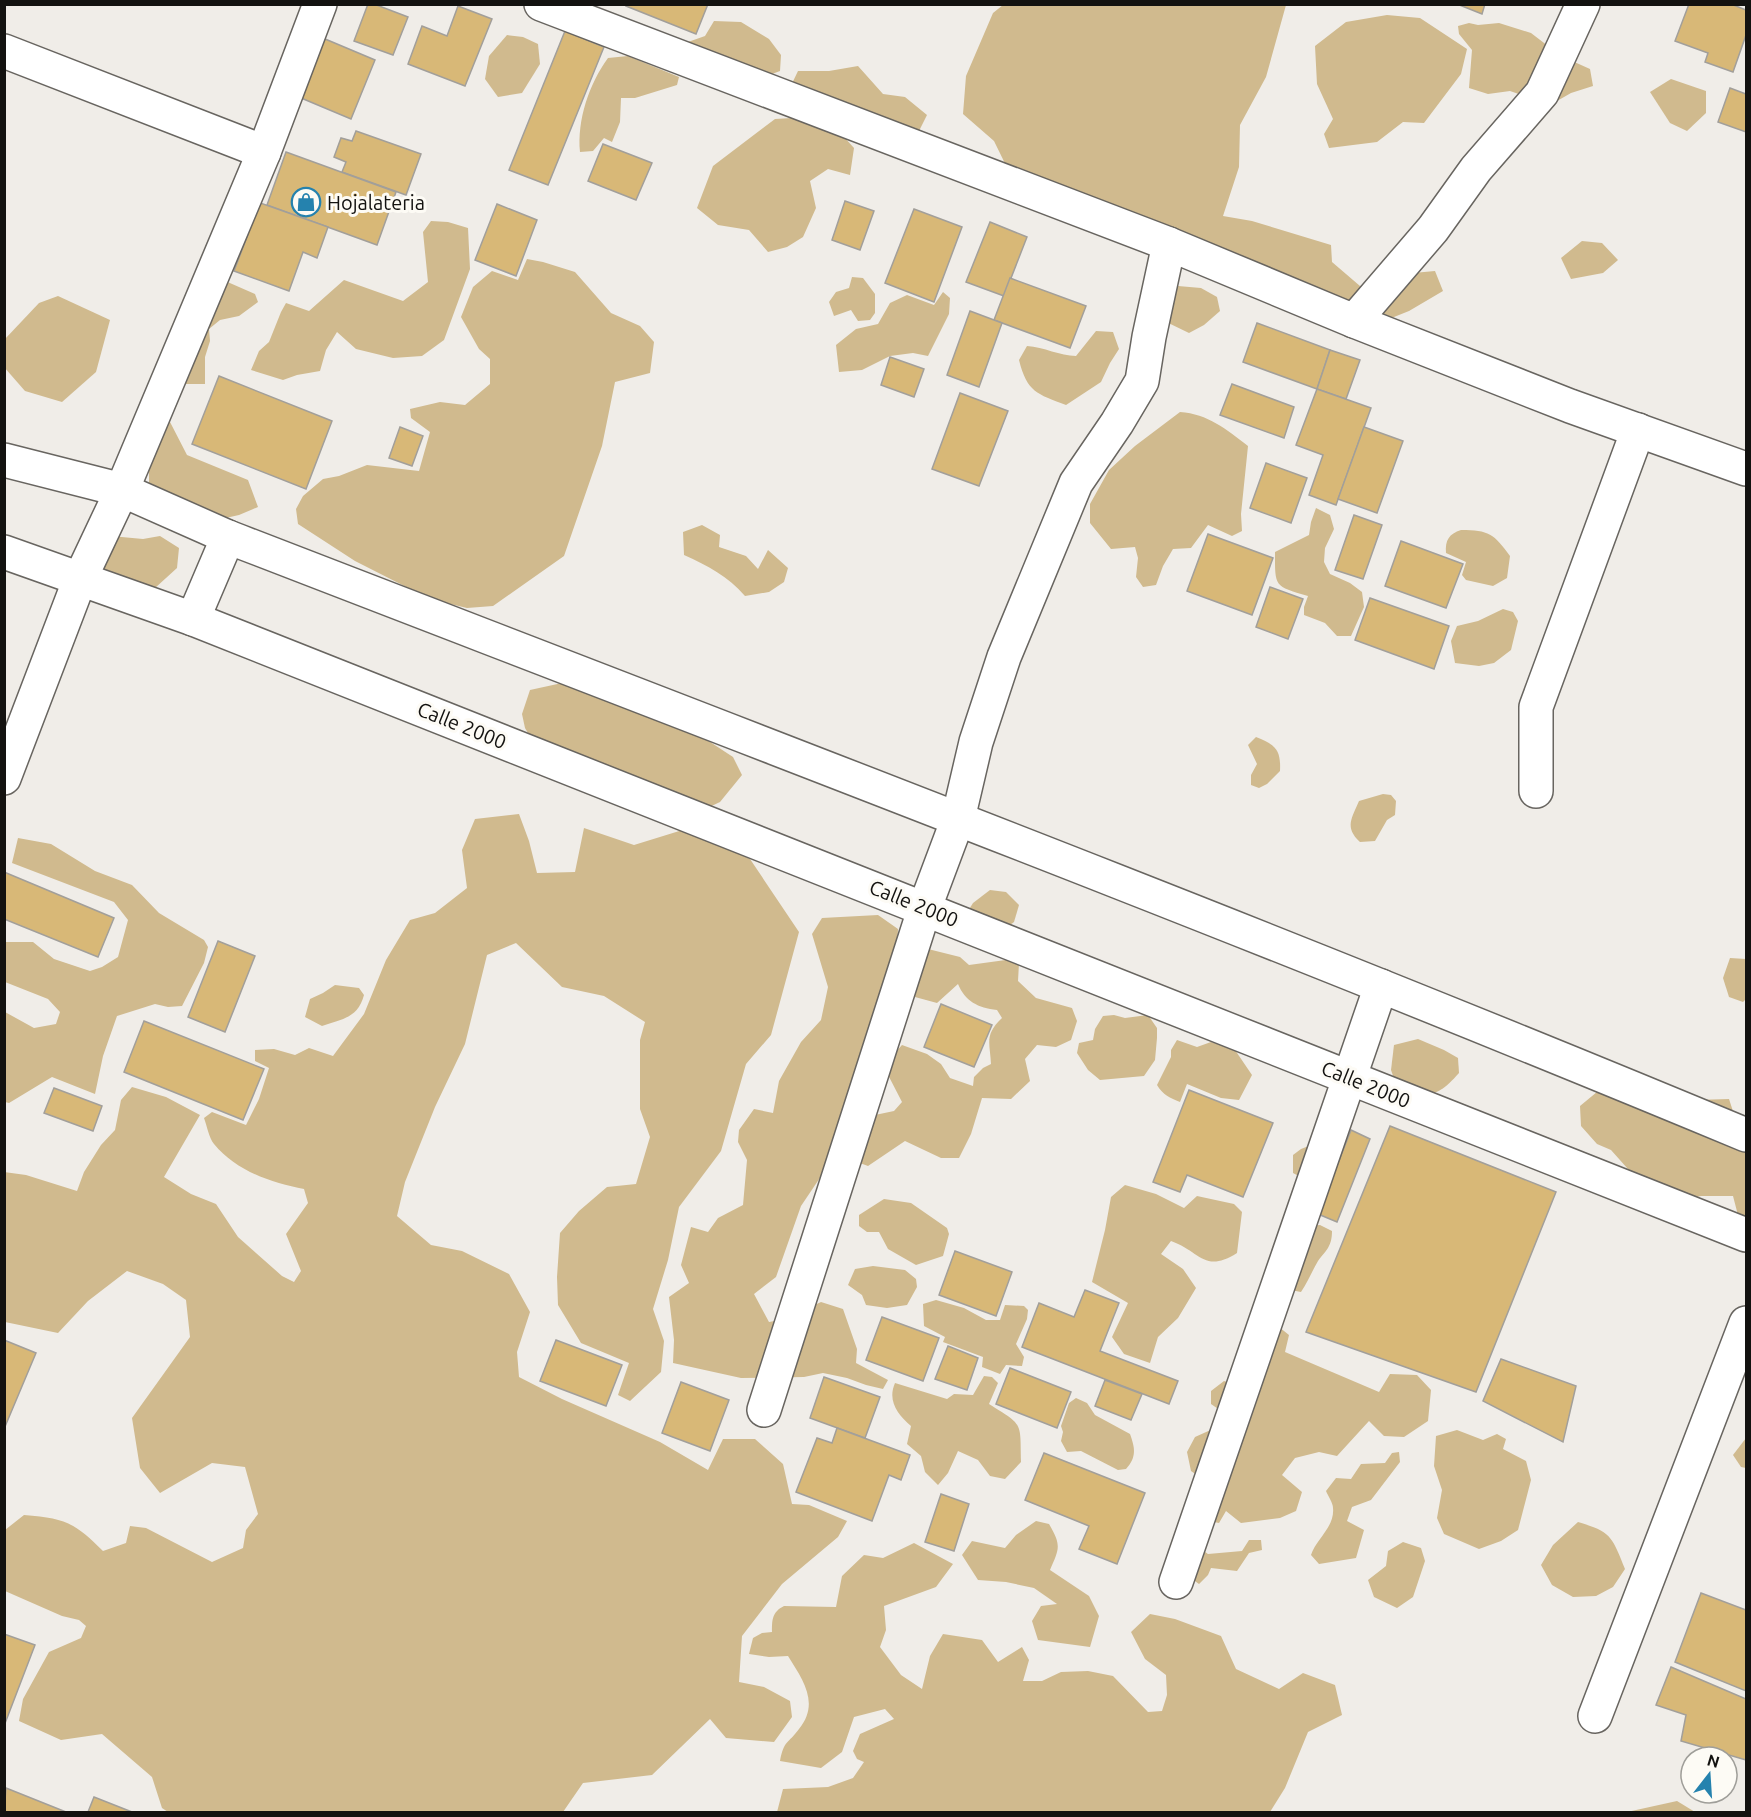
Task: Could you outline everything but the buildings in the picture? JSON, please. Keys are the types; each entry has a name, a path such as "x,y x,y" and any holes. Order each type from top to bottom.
{"street":[{"path":"4,778 80,579 122,490 264,152 320,4"},
{"path":"541,4 1169,244 1354,321 1570,406 1746,469"},
{"path":"1354,321 1433,229 1476,169 1542,93 1582,4"},
{"path":"4,51 264,152"},
{"path":"764,1410 925,908 958,819 976,742 1004,657 1076,483 1118,423 1142,381 1169,244"},
{"path":"1536,791 1536,707 1638,430"},
{"path":"5,460 122,490 228,537 958,819 1527,1043 1746,1135"},
{"path":"193,619 228,537"},
{"name":"Calle 2000","path":"11,549 80,579 193,619 1746,1235"},
{"path":"1176,1582 1382,986"},
{"path":"1595,1716 1746,1323"}],"shaded area":[{"path":"1003,5 1286,5 1266,77 1240,125 1239,167 1223,216 1252,221 1331,245 1332,262 1360,286 1402,274 1435,271 1443,291 1409,311 1369,327 1017,188 994,141 963,114 966,76 993,13"},
{"path":"1387,15 1420,18 1467,49 1461,74 1424,123 1403,122 1377,142 1329,148 1324,134 1333,119 1317,84 1315,46 1346,22"},
{"path":"714,21 741,22 769,39 781,55 780,71 764,77 685,49 688,42 705,36"},
{"path":"1469,23 1478,25 1499,23 1531,33 1561,56 1590,69 1593,86 1571,93 1550,105 1510,91 1488,94 1469,88 1472,50 1459,34 1458,26"},
{"path":"507,35 523,37 538,44 540,64 522,93 498,97 485,79 489,56"},
{"path":"628,56 679,77 677,85 635,98 621,98 620,122 612,142 604,138 593,151 580,152 580,127 595,79 608,58"},
{"path":"858,66 883,94 905,97 927,115 918,133 786,96 798,71 829,71"},
{"path":"1671,79 1706,91 1706,113 1687,131 1670,123 1650,92"},
{"path":"825,116 854,148 850,175 828,169 810,181 816,208 803,237 787,247 768,252 749,230 718,225 697,208 713,166 775,119"},
{"path":"431,221 448,222 468,228 470,269 444,340 422,356 393,358 356,349 337,332 326,350 320,371 283,380 251,370 259,351 269,342 286,303 309,311 344,280 403,301 428,282 423,232"},
{"path":"1582,241 1602,243 1618,260 1603,273 1571,279 1561,258"},
{"path":"527,259 575,272 611,313 640,326 654,342 650,373 615,382 602,446 564,556 493,606 467,608 430,599 355,561 298,524 296,509 303,496 323,479 339,476 367,465 419,471 430,432 411,418 410,409 440,402 465,405 490,384 490,359 479,349 461,317 473,287 492,271 518,280"},
{"path":"852,277 863,278 875,294 875,313 870,320 858,321 851,310 834,316 829,302 836,292 849,288"},
{"path":"223,280 255,294 258,302 239,316 220,320 209,329 210,341 205,357 205,384 173,384"},
{"path":"1178,286 1201,288 1217,297 1220,311 1204,325 1189,333 1156,317 1160,294"},
{"path":"943,292 950,298 949,314 928,356 913,353 890,356 862,370 839,372 836,345 856,329 878,324 890,303 907,295 934,305"},
{"path":"58,296 110,320 96,372 62,402 25,391 4,367 5,339 39,303"},
{"path":"1096,331 1113,332 1119,349 1101,382 1066,405 1040,394 1030,385 1019,360 1027,346 1076,356"},
{"path":"153,409 170,422 187,455 248,480 258,507 239,515 190,526 149,486 149,469 134,457"},
{"path":"1180,412 1208,419 1248,446 1241,514 1242,531 1232,536 1208,525 1191,548 1173,549 1156,585 1143,587 1136,577 1138,558 1135,547 1111,549 1090,523 1090,504 1109,470 1135,446"},
{"path":"1316,508 1330,515 1334,529 1325,548 1324,562 1330,574 1350,583 1362,592 1364,607 1351,636 1337,636 1325,623 1304,615 1308,596 1288,590 1276,579 1275,552 1309,535"},
{"path":"702,525 720,535 719,547 746,556 758,569 768,550 788,568 784,582 769,592 745,596 717,572 684,555 683,532"},
{"path":"1461,530 1485,532 1500,543 1510,556 1507,578 1493,586 1466,580 1462,575 1466,562 1446,553 1449,538 1453,533"},
{"path":"111,536 143,539 160,536 179,548 177,568 155,588 94,598"},
{"path":"1503,609 1513,612 1518,621 1511,650 1494,663 1479,666 1455,663 1451,641 1457,626 1478,621"},
{"path":"562,683 675,719 733,757 742,775 720,802 680,821 552,774 525,728 522,714 530,690"},
{"path":"1256,737 1276,749 1280,764 1280,771 1267,784 1259,788 1251,785 1251,775 1257,764 1248,745"},
{"path":"1383,794 1391,795 1396,801 1395,815 1387,820 1375,841 1360,842 1351,827 1352,817 1359,801"},
{"path":"519,814 537,873 575,872 584,828 634,845 689,828 750,859 799,932 771,1035 746,1064 721,1151 679,1207 668,1260 653,1309 664,1341 661,1372 630,1401 618,1395 629,1363 581,1343 558,1305 557,1277 560,1233 579,1211 607,1187 636,1184 650,1137 640,1109 640,1040 645,1022 604,996 562,987 516,943 487,955 465,1044 435,1107 405,1182 397,1216 431,1245 462,1251 509,1274 530,1312 517,1352 519,1377 562,1399 660,1442 708,1470 723,1439 755,1439 783,1464 792,1504 809,1505 847,1521 838,1537 782,1584 742,1636 739,1682 764,1687 790,1701 792,1717 774,1742 726,1738 710,1719 652,1775 583,1783 563,1812 168,1812 162,1808 152,1777 102,1734 61,1740 19,1721 23,1699 49,1652 81,1638 86,1626 79,1620 62,1616 5,1591 5,1530 24,1515 60,1520 77,1528 103,1551 126,1543 130,1526 146,1528 212,1562 243,1548 246,1530 258,1514 245,1467 212,1463 160,1493 140,1468 132,1418 190,1337 186,1300 163,1284 127,1271 88,1301 58,1333 5,1322 4,1172 26,1175 77,1191 84,1172 101,1145 115,1130 121,1100 132,1087 166,1097 200,1115 164,1177 191,1194 216,1204 238,1237 282,1276 294,1282 301,1271 286,1234 308,1203 304,1189 267,1179 233,1162 212,1141 204,1118 212,1112 246,1125 259,1099 269,1068 255,1061 255,1050 274,1049 295,1055 309,1048 333,1056 364,1014 386,960 410,920 435,913 467,888 462,850 475,819"},
{"path":"18,838 51,844 95,871 132,885 159,913 204,940 208,947 204,963 182,1006 168,1007 155,1004 117,1016 103,1056 95,1094 52,1077 9,1103 5,1102 5,1012 34,1028 56,1024 60,1012 48,999 5,982 5,942 33,942 54,959 90,971 118,957 128,920 114,902 12,863"},
{"path":"990,890 1006,892 1019,905 1014,922 994,937 960,924 973,903"},
{"path":"878,915 898,929 897,950 844,1142 801,1206 776,1277 754,1294 769,1322 797,1317 808,1308 821,1302 843,1309 857,1349 856,1363 888,1380 883,1389 823,1373 804,1377 741,1378 673,1363 674,1340 669,1297 689,1283 681,1265 691,1227 708,1232 718,1218 743,1205 747,1160 738,1142 739,1130 754,1109 773,1113 779,1081 801,1042 821,1020 828,987 812,934 822,918"},
{"path":"920,947 960,957 969,965 1013,959 1019,963 1018,981 1036,998 1072,1008 1077,1021 1071,1040 1056,1047 1037,1045 1025,1059 1030,1081 1011,1099 982,1098 971,1134 959,1158 941,1158 905,1141 868,1166 849,1159 856,1119 894,1111 902,1102 886,1071 891,1057 902,1045 927,1054 941,1064 950,1078 973,1086 974,1077 991,1064 990,1034 1002,1018 997,1010 978,1005 968,999 958,984 937,1003 915,997 898,984"},
{"path":"1730,958 1746,959 1746,999 1743,1002 1729,997 1723,978"},
{"path":"335,985 359,988 364,995 358,1009 348,1017 322,1026 305,1017 310,999"},
{"path":"1114,1015 1125,1018 1148,1015 1157,1028 1155,1060 1144,1076 1100,1080 1088,1070 1077,1053 1079,1043 1093,1040 1095,1029 1103,1016"},
{"path":"1418,1039 1458,1058 1459,1073 1445,1087 1432,1094 1398,1090 1391,1070 1394,1045"},
{"path":"1177,1040 1197,1047 1211,1042 1235,1050 1252,1075 1239,1100 1221,1098 1187,1084 1180,1102 1170,1098 1162,1091 1157,1085"},
{"path":"1603,1087 1695,1100 1729,1099 1743,1142 1746,1144 1746,1222 1740,1223 1733,1196 1701,1196 1682,1200 1636,1178 1611,1150 1597,1144 1581,1126 1580,1106"},
{"path":"1329,1138 1310,1182 1293,1173 1293,1155 1301,1149"},
{"path":"1125,1185 1156,1194 1184,1208 1197,1196 1234,1204 1242,1212 1237,1253 1226,1259 1209,1261 1202,1259 1171,1241 1161,1254 1183,1269 1196,1288 1178,1318 1158,1337 1150,1363 1124,1354 1112,1337 1128,1303 1092,1282 1111,1197"},
{"path":"884,1199 911,1203 947,1228 949,1234 943,1256 916,1265 888,1249 879,1232 867,1232 859,1226 859,1215"},
{"path":"1320,1225 1332,1231 1331,1241 1301,1292 1280,1288 1275,1271 1274,1250 1285,1228"},
{"path":"873,1266 905,1270 916,1279 917,1287 907,1305 887,1308 866,1305 862,1295 848,1285 855,1269"},
{"path":"936,1300 964,1308 986,1320 1000,1320 1005,1305 1024,1306 1028,1310 1027,1319 1016,1344 1024,1357 1022,1366 1006,1365 1000,1374 982,1367 983,1357 943,1342 945,1337 924,1326 923,1304"},
{"path":"1274,1323 1289,1335 1285,1352 1379,1392 1390,1374 1417,1375 1431,1390 1428,1421 1404,1437 1384,1436 1369,1421 1337,1456 1319,1452 1295,1458 1282,1475 1302,1492 1296,1511 1280,1518 1241,1523 1226,1511 1219,1523 1199,1519 1207,1482 1191,1471 1187,1452 1195,1437 1231,1418 1211,1404 1211,1391 1224,1381 1246,1388"},
{"path":"984,1376 992,1377 998,1383 989,1404 1018,1426 1021,1462 1005,1479 990,1476 978,1460 958,1451 948,1473 938,1485 925,1472 921,1456 907,1444 911,1426 893,1402 895,1383 947,1399 954,1394 973,1395"},
{"path":"1076,1398 1087,1403 1095,1415 1130,1434 1134,1452 1126,1469 1118,1470 1081,1451 1067,1452 1061,1441 1063,1432 1061,1426 1069,1403"},
{"path":"1457,1430 1483,1440 1497,1434 1506,1439 1503,1449 1526,1461 1531,1480 1518,1530 1501,1541 1479,1549 1444,1534 1437,1518 1442,1490 1434,1466 1436,1436"},
{"path":"1746,1438 1746,1468 1741,1467 1733,1455"},
{"path":"1399,1452 1400,1462 1371,1500 1352,1507 1347,1521 1364,1530 1356,1558 1319,1564 1311,1555 1333,1515 1332,1504 1326,1491 1336,1478 1351,1479 1361,1464 1385,1463 1392,1453"},
{"path":"1036,1521 1049,1524 1056,1538 1058,1547 1050,1570 1089,1596 1099,1616 1090,1647 1038,1640 1032,1621 1041,1606 1057,1604 1034,1588 1006,1582 978,1580 962,1555 972,1541 1005,1548 1016,1535"},
{"path":"1578,1522 1598,1529 1609,1537 1625,1569 1613,1587 1596,1596 1573,1597 1552,1585 1541,1565 1553,1545"},
{"path":"1249,1540 1261,1540 1262,1550 1249,1553 1237,1571 1211,1568 1199,1584 1188,1576 1201,1549 1208,1554 1242,1551"},
{"path":"1403,1542 1421,1548 1425,1561 1413,1597 1397,1608 1374,1597 1368,1580 1386,1566 1388,1551"},
{"path":"914,1543 953,1564 936,1587 884,1606 886,1630 880,1647 901,1675 922,1689 930,1656 943,1634 982,1640 998,1662 1022,1647 1029,1660 1023,1681 1042,1681 1061,1672 1088,1671 1113,1676 1148,1712 1162,1711 1167,1695 1166,1675 1145,1659 1131,1632 1150,1614 1175,1619 1221,1636 1236,1669 1279,1689 1303,1673 1335,1685 1342,1715 1308,1732 1285,1788 1270,1812 777,1812 783,1789 828,1787 853,1778 864,1762 857,1759 853,1751 860,1734 894,1719 885,1709 854,1717 842,1752 821,1768 780,1761 785,1746 805,1719 809,1701 804,1683 788,1656 769,1657 749,1654 753,1638 762,1633 772,1632 774,1617 777,1611 784,1606 836,1607 842,1576 864,1555 883,1558"},
{"path":"1677,1801 1679,1805 1684,1805 1695,1812 1627,1812"}],"place":[{"name":"Hojalateria","path":"306,202"}]}
